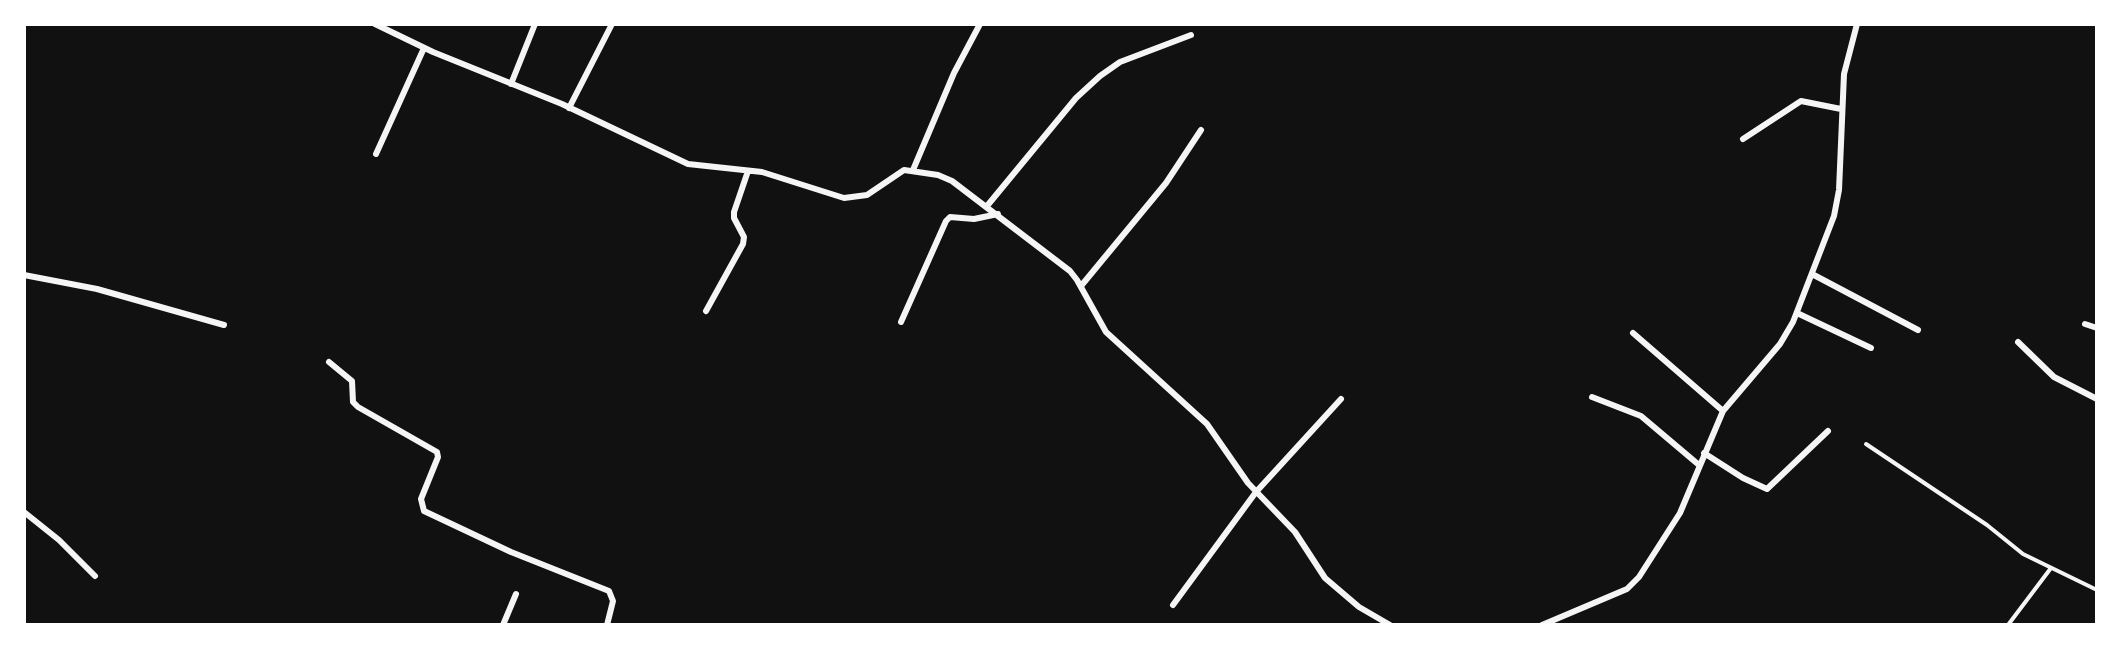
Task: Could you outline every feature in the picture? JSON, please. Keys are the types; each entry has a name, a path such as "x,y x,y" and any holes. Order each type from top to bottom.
{"street":[{"path":"376,24 424,48 569,108 688,164 780,177 844,198 867,195 896,174 912,170 952,181 1070,271 1081,286 1106,332 1138,364 1200,416 1256,492 1295,532 1333,586 1359,607 1390,625"},
{"path":"511,84 535,24"},
{"path":"569,108 612,24"},
{"path":"912,170 954,73 980,24"},
{"path":"1542,625 1627,589 1639,577 1680,513 1723,411 1780,344 1797,313 1834,216 1839,190 1841,109 1845,66 1857,24"},
{"path":"987,206 1077,98 1100,76 1120,62 1191,35"},
{"path":"376,154 424,48"},
{"path":"1743,139 1801,101 1841,109"},
{"path":"1081,286 1166,183 1201,130"},
{"path":"706,311 743,244 744,237 734,218 734,212 748,171"},
{"path":"901,322 946,221 950,217 974,219 998,214"},
{"path":"1812,274 1918,330"},
{"path":"24,275 97,289 225,325"},
{"path":"1797,313 1871,348"},
{"path":"2085,324 2097,328"},
{"path":"1633,333 1723,411"},
{"path":"2018,342 2054,377 2097,399"},
{"path":"329,362 352,381 353,402 358,407 436,452 436,462 422,500 424,511 511,552 609,591 613,601 607,625"},
{"path":"1592,397 1641,416 1699,465"},
{"path":"1173,605 1256,492 1341,399"},
{"path":"1704,453 1748,482 1767,489 1828,431"},
{"path":"24,512 73,553 95,576"},
{"path":"503,625 516,594"}],"lane":[{"path":"1866,444 1987,525 2023,554 2097,590"},
{"path":"2008,625 2051,568"}]}
